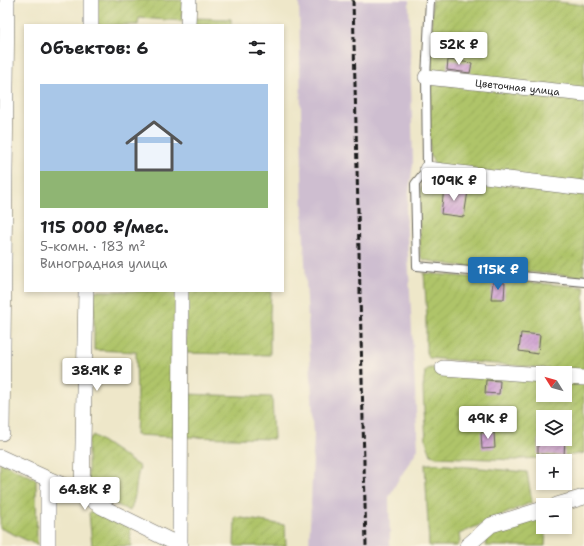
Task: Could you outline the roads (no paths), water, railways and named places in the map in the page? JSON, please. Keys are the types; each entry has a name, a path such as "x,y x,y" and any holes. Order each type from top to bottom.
{"street":[{"path":"2,433 7,0"},
{"path":"91,0 91,24"},
{"path":"188,24 189,0"},
{"name":"Цветочная улица","path":"426,76 584,94"},
{"path":"427,169 584,188"},
{"path":"82,493 86,292"},
{"path":"0,457 82,493 102,507 180,546 181,292"},
{"path":"443,368 536,375"},
{"path":"572,377 584,378"},
{"path":"48,479 48,546"},
{"path":"572,501 584,497"},
{"path":"467,546 491,525 536,511"}],"lane":[{"path":"430,0 426,76 427,169 415,184 417,266 584,282"}],"railway":[{"path":"353,0 366,546"}]}
